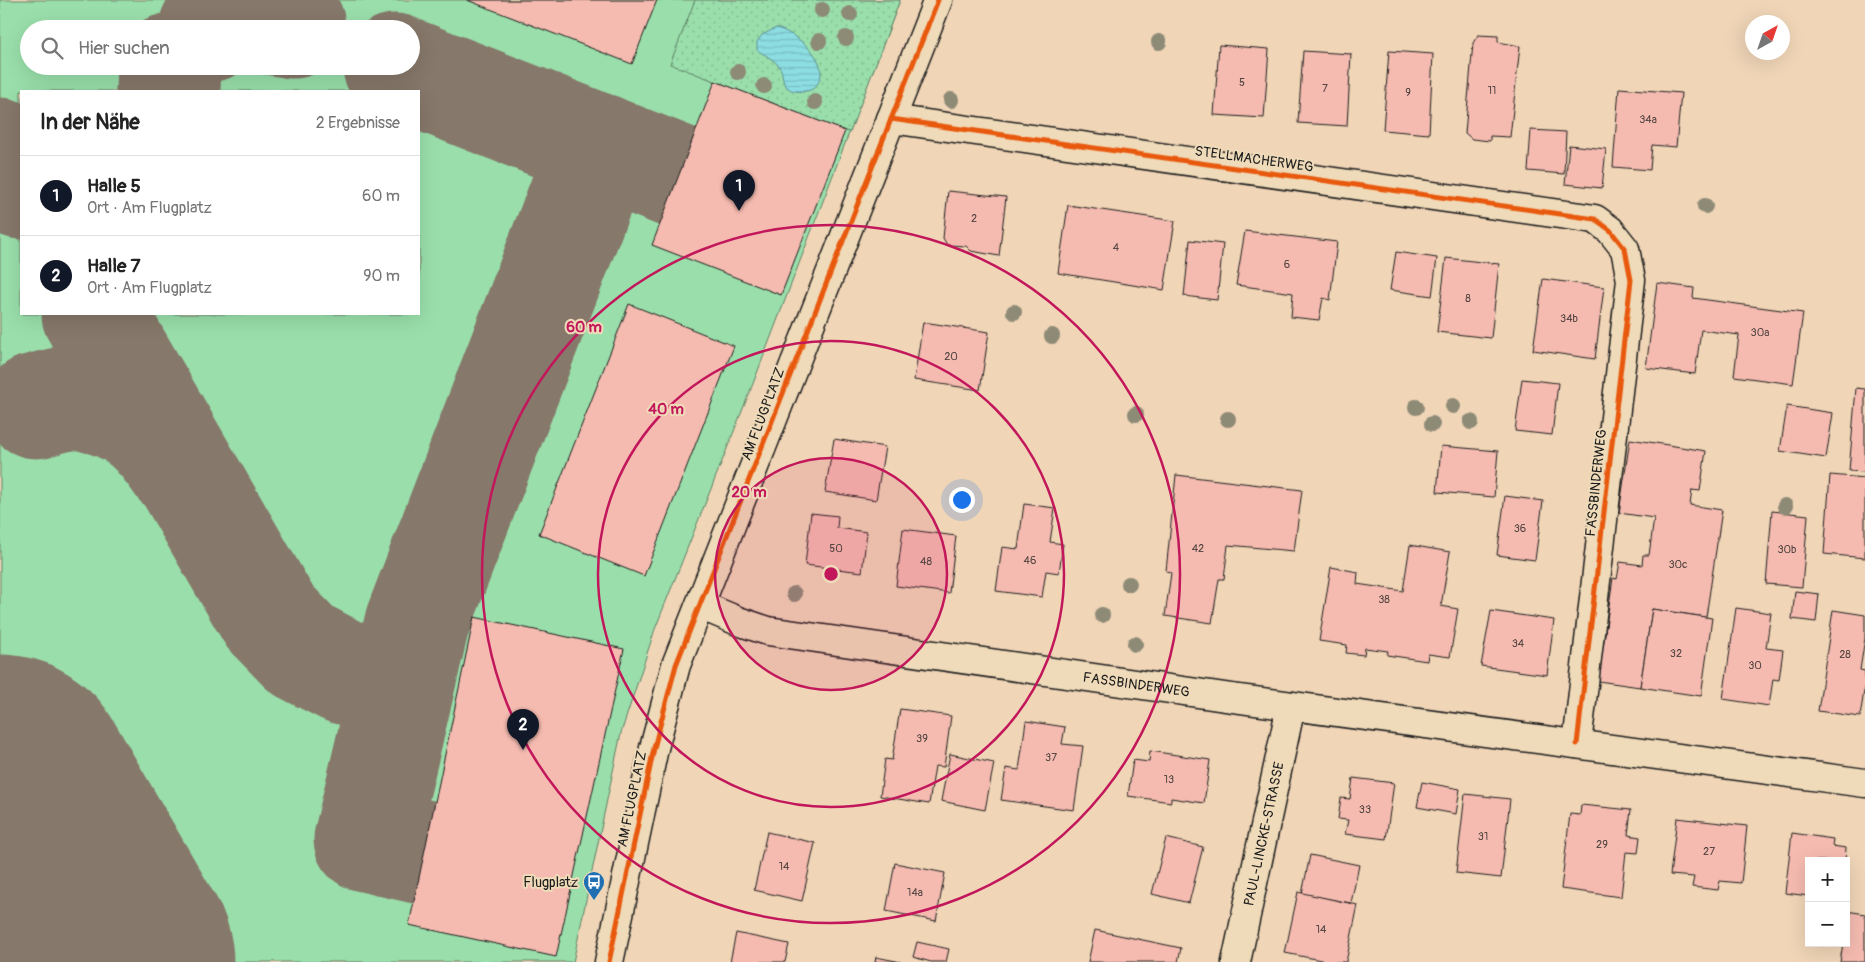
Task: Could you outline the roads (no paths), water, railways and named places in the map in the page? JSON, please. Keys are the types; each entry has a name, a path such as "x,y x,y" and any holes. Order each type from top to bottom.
{"street":[{"name":"AM FLUGPLATZ","path":"609,962 654,748 676,665 938,0"},
{"name":"STELLMACHERWEG","path":"892,119 1595,219 1610,230"},
{"name":"FASSBINDERWEG","path":"1577,744 1631,280 1626,248 1610,230"},
{"name":"FASSBINDERWEG","path":"700,605 768,631 1291,706 1865,783"},
{"name":"PAUL-LINCKE-STRASSE","path":"1236,962 1291,706"}],"water":[{"path":"776,28 801,41 816,57 820,65 821,74 816,86 808,91 801,92 789,89 784,83 779,66 772,59 757,50 757,42 762,35"}],"place":[{"name":"Halle 5","path":"739,211"},
{"name":"Halle 7","path":"523,750"},
{"name":"Flugplatz","path":"594,901"}]}
